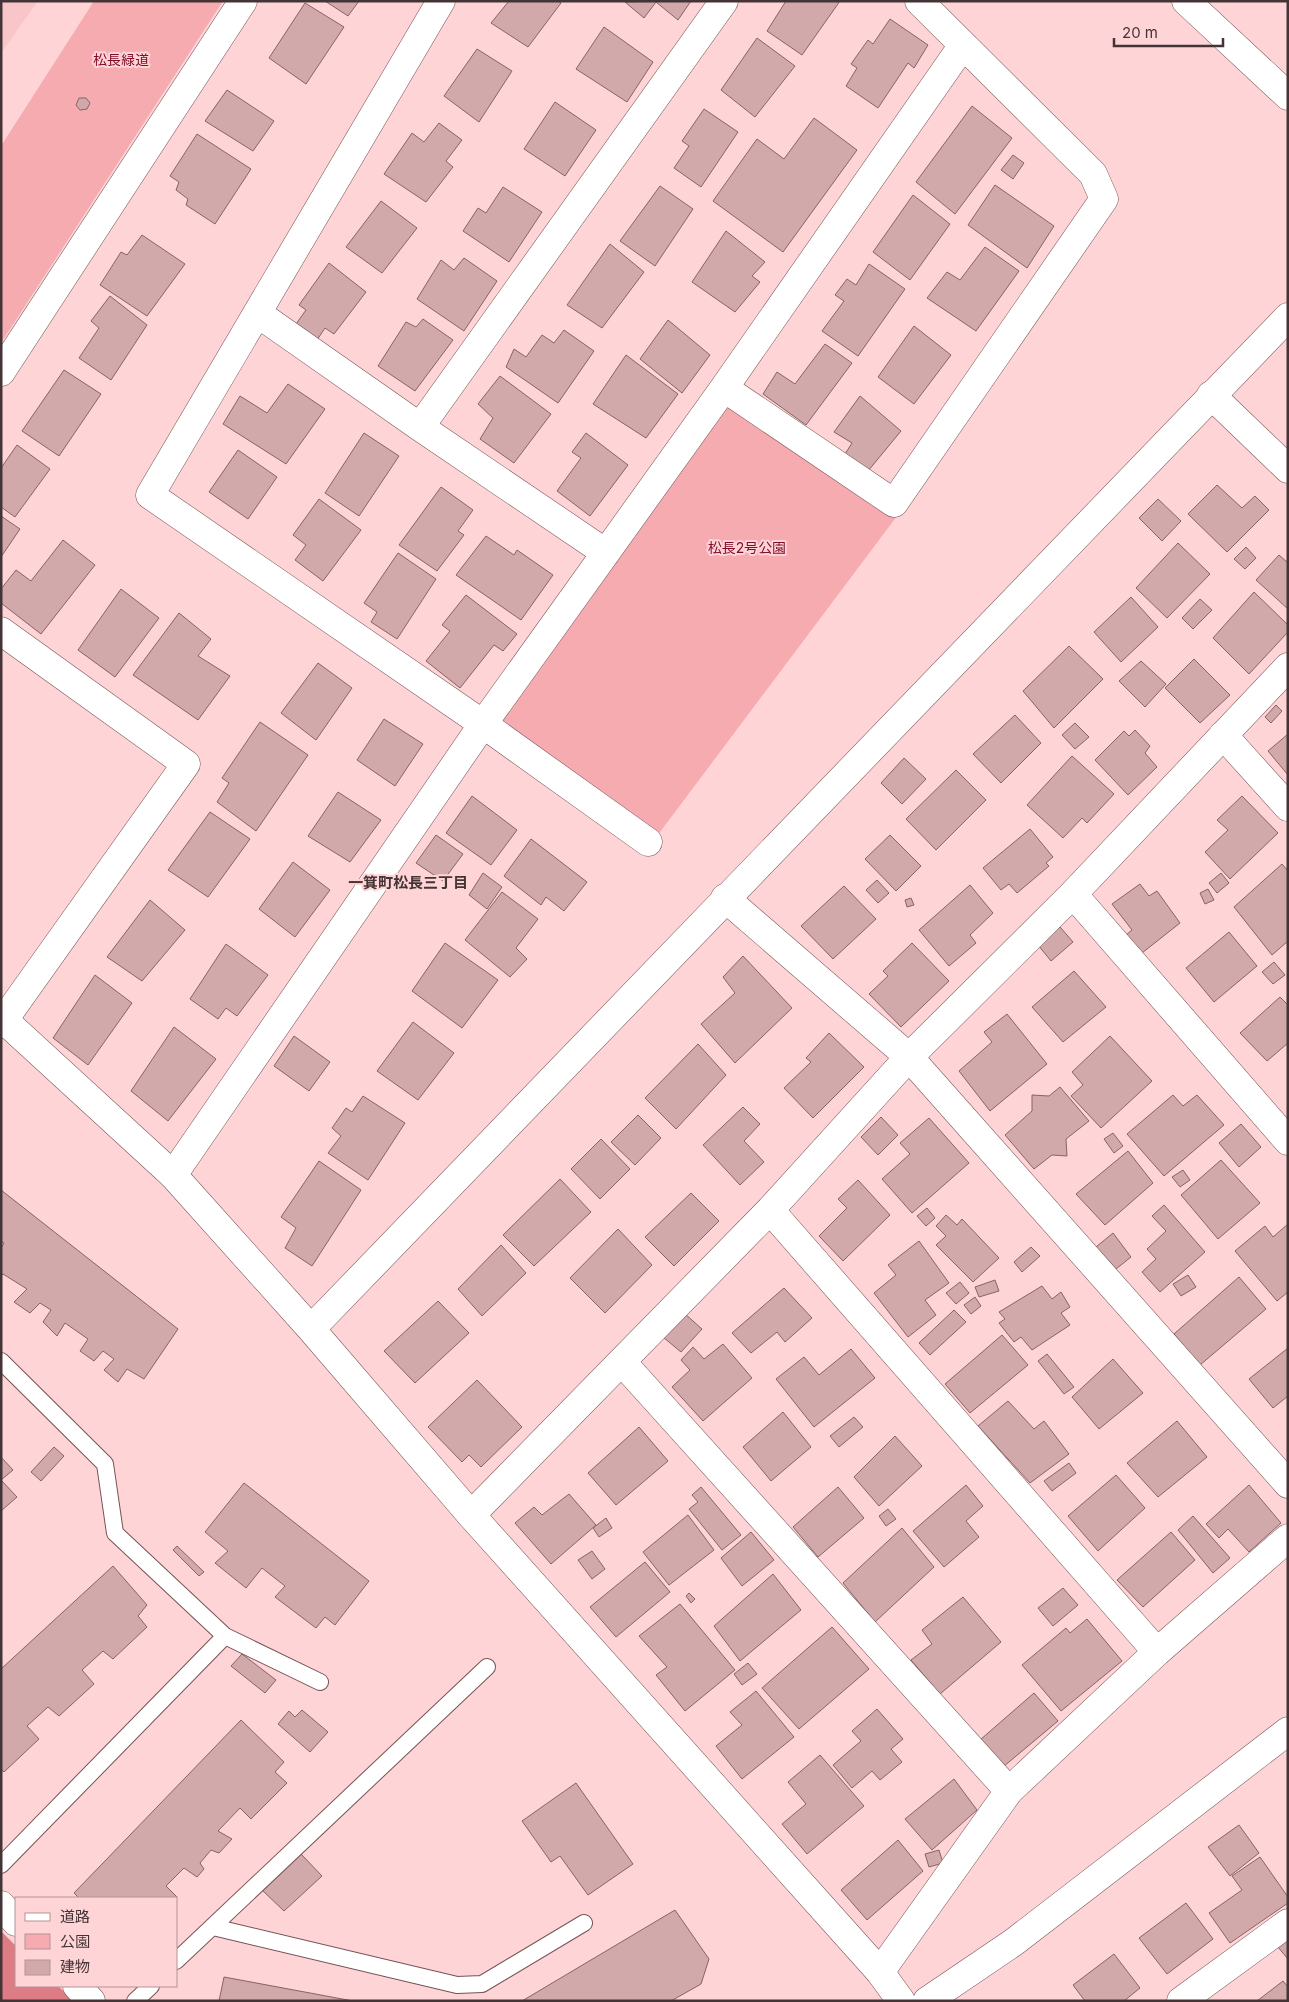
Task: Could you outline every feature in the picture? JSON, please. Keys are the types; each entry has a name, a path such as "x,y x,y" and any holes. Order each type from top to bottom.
{"street":[{"path":"1,372 243,1"},
{"path":"441,1 150,495 482,724 648,842"},
{"path":"420,427 724,1"},
{"path":"724,388 894,503 1104,199 1092,174 918,1"},
{"path":"1186,1 1288,96"},
{"path":"173,1175 482,724 724,388 963,44"},
{"path":"257,313 420,427 606,553"},
{"path":"311,1329 725,898 1288,317"},
{"path":"1211,395 1288,469"},
{"path":"1,631 186,764 3,1022 173,1175 311,1329 471,1515 880,1972 901,2001"},
{"path":"471,1515 770,1210 909,1057 1073,894 1288,667"},
{"path":"1223,735 1288,807"},
{"path":"1073,894 1288,1141"},
{"path":"725,898 909,1057 1288,1484"},
{"path":"770,1210 1157,1652"},
{"path":"622,1362 1009,1791"},
{"path":"880,1972 1009,1791 1157,1652 1288,1538"},
{"path":"927,2001 1014,1942 1288,1731"},
{"path":"1,1905 15,1921"},
{"path":"1184,2000 1288,1923"},
{"path":"78,1987 92,2001"}],"lane":[{"path":"1,1361 105,1464 116,1533 225,1636 320,1682"},
{"path":"1,1865 225,1636"},
{"path":"178,1960 487,1667"},
{"path":"213,1927 458,1985 482,1984 584,1923"},
{"path":"135,2001 150,1987"}],"shaded area":[{"path":"1,1 38,1 1,53"},
{"path":"1,1931 15,1945 15,1987 59,1987 74,2001 1,2001"}],"green space":[{"name":"松長緑道","path":"94,1 223,1 1,343 1,146"},
{"name":"松長2号公園","path":"726,402 897,516 657,836 497,722"}],"building":[{"path":"325,1 359,1 348,16"},
{"path":"509,1 558,1 561,3 528,47 491,23"},
{"path":"691,1 678,20 656,2 644,18 625,2"},
{"path":"786,1 840,1 802,55 767,31"},
{"path":"305,3 344,27 306,84 269,58"},
{"path":"890,19 928,45 914,68 908,63 878,108 846,86 857,68 851,64 868,40 873,44"},
{"path":"604,27 653,62 627,102 576,69"},
{"path":"757,38 795,66 755,117 721,90"},
{"path":"477,49 512,71 479,122 444,96"},
{"path":"227,90 274,121 253,151 205,121"},
{"path":"79,98 86,98 90,103 87,109 80,110 76,105"},
{"path":"555,102 596,130 565,176 524,149"},
{"path":"972,106 1012,138 955,214 916,182"},
{"path":"704,109 738,132 701,187 674,168 689,146 682,141"},
{"path":"814,118 857,150 783,252 713,201 757,139 784,159"},
{"path":"439,123 462,140 446,161 453,167 426,202 384,174 412,133 424,142"},
{"path":"197,134 251,169 215,224 186,205 188,199 176,190 179,182 170,176"},
{"path":"1013,155 1024,163 1013,179 1001,170"},
{"path":"995,185 1054,226 1027,268 968,225"},
{"path":"660,186 693,209 655,266 620,241"},
{"path":"503,187 542,212 509,262 463,231 478,208 486,213"},
{"path":"913,195 950,224 910,280 873,252"},
{"path":"381,201 417,228 382,273 346,247"},
{"path":"726,231 765,262 752,276 760,282 735,312 692,282"},
{"path":"142,235 185,264 147,316 100,285 121,252 127,255"},
{"path":"610,244 644,272 602,328 567,305"},
{"path":"985,247 1019,271 976,331 927,298 947,272 960,280"},
{"path":"464,258 497,281 464,331 417,299 441,260 454,270"},
{"path":"329,263 366,292 334,334 325,328 317,340 296,324 306,310 299,305"},
{"path":"869,264 905,289 858,356 822,331 844,301 835,295 847,279 856,285"},
{"path":"110,296 147,325 111,380 79,358 99,328 91,321"},
{"path":"423,319 453,340 415,391 378,366 406,322 416,327"},
{"path":"668,320 710,355 682,393 640,359"},
{"path":"914,326 951,355 914,404 878,377"},
{"path":"564,330 594,351 558,403 506,367 514,349 526,357 542,335 554,343"},
{"path":"825,344 852,363 806,425 763,394 777,372 795,384"},
{"path":"626,355 678,394 646,438 593,404"},
{"path":"64,370 101,394 59,456 22,431"},
{"path":"500,376 551,414 514,463 480,439 493,418 478,404"},
{"path":"288,384 325,409 286,464 223,424 240,396 267,413"},
{"path":"860,396 901,431 868,471 845,454 852,443 834,432"},
{"path":"364,433 399,456 359,516 325,493"},
{"path":"586,433 628,465 590,516 557,491 581,458 572,452"},
{"path":"17,445 50,469 15,517 1,507 1,468"},
{"path":"238,450 277,477 248,519 209,492"},
{"path":"1217,485 1242,508 1255,496 1269,510 1227,552 1188,514"},
{"path":"441,487 473,510 458,531 464,535 437,571 399,545"},
{"path":"319,499 361,530 323,581 295,560 306,545 293,535"},
{"path":"1158,499 1181,521 1162,541 1139,518"},
{"path":"1,516 20,529 1,557"},
{"path":"486,536 514,555 517,550 553,575 521,620 456,575"},
{"path":"63,540 95,565 41,634 1,603 1,589 16,570 31,581"},
{"path":"1178,543 1210,574 1167,618 1136,588"},
{"path":"1246,547 1256,558 1245,569 1234,559"},
{"path":"398,553 436,579 397,639 371,622 377,612 364,603"},
{"path":"1279,555 1288,563 1288,609 1256,580"},
{"path":"121,589 159,618 115,677 78,650"},
{"path":"1254,592 1288,625 1288,632 1249,674 1213,638"},
{"path":"466,595 517,634 503,651 494,645 460,688 426,661 450,631 442,625"},
{"path":"1131,597 1158,627 1121,662 1094,632"},
{"path":"1200,599 1212,610 1193,629 1182,618"},
{"path":"179,613 211,639 198,656 230,676 198,720 133,675"},
{"path":"1069,646 1103,679 1054,728 1023,691"},
{"path":"1194,659 1230,695 1200,723 1165,688"},
{"path":"1141,661 1166,684 1145,707 1119,681"},
{"path":"318,663 352,688 316,740 281,713"},
{"path":"1276,705 1282,711 1271,723 1265,717"},
{"path":"1015,715 1041,743 1001,783 973,754"},
{"path":"384,719 423,744 395,786 357,760"},
{"path":"260,722 308,755 256,831 217,802 229,783 222,778"},
{"path":"1075,723 1089,737 1075,749 1062,735"},
{"path":"1135,730 1150,746 1145,753 1157,767 1128,795 1095,760 1124,731 1129,736"},
{"path":"1288,734 1288,775 1268,751"},
{"path":"1072,756 1114,794 1087,823 1082,818 1063,838 1027,805"},
{"path":"904,758 926,779 902,804 881,783"},
{"path":"956,770 986,800 936,850 906,819"},
{"path":"338,792 381,820 350,862 308,836"},
{"path":"472,796 517,830 491,865 446,833"},
{"path":"1242,796 1278,833 1230,879 1205,852 1228,830 1217,820"},
{"path":"210,812 250,839 208,897 168,870"},
{"path":"1030,829 1053,857 1046,863 1049,866 1017,893 1009,884 1001,890 983,868"},
{"path":"436,835 463,854 443,881 416,863"},
{"path":"890,835 921,866 896,891 865,859"},
{"path":"531,839 587,882 564,911 546,897 541,905 504,876"},
{"path":"293,862 330,890 295,937 259,909"},
{"path":"1282,864 1288,871 1288,941 1272,955 1234,907"},
{"path":"483,873 502,887 487,909 469,895"},
{"path":"1221,873 1229,883 1217,893 1209,883"},
{"path":"877,880 889,893 878,903 866,890"},
{"path":"1140,884 1149,896 1157,891 1180,923 1142,953 1126,935 1132,930 1112,904"},
{"path":"970,885 993,913 970,935 976,943 949,966 919,930"},
{"path":"844,886 876,919 833,959 801,926"},
{"path":"1208,889 1214,900 1205,904 1200,893"},
{"path":"502,892 538,919 516,948 527,959 510,977 465,940"},
{"path":"911,898 914,905 907,907 905,900"},
{"path":"150,900 185,930 142,981 107,957"},
{"path":"1060,927 1073,942 1051,961 1038,945"},
{"path":"1229,932 1257,966 1214,1002 1186,968"},
{"path":"445,943 498,980 462,1028 412,991"},
{"path":"912,943 949,981 901,1027 869,994 888,976 883,971"},
{"path":"226,944 268,975 237,1016 226,1008 218,1019 190,999"},
{"path":"743,956 792,1008 735,1063 701,1024 735,993 723,977"},
{"path":"1274,962 1285,975 1273,984 1262,972"},
{"path":"1074,971 1106,1007 1063,1042 1032,1007"},
{"path":"95,975 132,1003 88,1065 53,1038"},
{"path":"1280,997 1288,1005 1288,1043 1267,1061 1240,1033"},
{"path":"1007,1014 1047,1064 990,1111 959,1071 992,1042 984,1032"},
{"path":"413,1022 454,1053 418,1100 377,1071"},
{"path":"174,1027 216,1059 168,1121 131,1091"},
{"path":"829,1033 864,1067 813,1118 784,1088 811,1062 806,1058"},
{"path":"294,1036 330,1062 309,1091 274,1066"},
{"path":"1110,1036 1152,1081 1101,1128 1071,1096 1083,1085 1072,1072"},
{"path":"698,1044 726,1075 676,1129 645,1098"},
{"path":"1060,1087 1089,1121 1066,1139 1067,1156 1052,1155 1034,1169 1005,1135 1032,1111 1032,1095 1049,1096"},
{"path":"1173,1095 1183,1106 1197,1095 1224,1125 1164,1176 1127,1134"},
{"path":"363,1096 405,1123 368,1180 328,1153 341,1136 332,1128 346,1108 352,1112"},
{"path":"743,1107 760,1124 744,1141 764,1162 740,1185 703,1145"},
{"path":"638,1115 661,1138 635,1165 611,1142"},
{"path":"881,1117 898,1135 878,1155 861,1137"},
{"path":"929,1118 969,1163 912,1213 882,1179 910,1154 900,1143"},
{"path":"1241,1124 1261,1147 1239,1167 1219,1143"},
{"path":"1113,1133 1123,1146 1114,1153 1104,1139"},
{"path":"601,1139 630,1169 600,1199 571,1169"},
{"path":"1128,1151 1153,1183 1105,1225 1076,1194"},
{"path":"1221,1160 1260,1203 1218,1239 1181,1195"},
{"path":"319,1161 361,1190 312,1266 285,1248 296,1228 281,1217"},
{"path":"1183,1170 1190,1180 1180,1187 1172,1177"},
{"path":"560,1179 591,1212 534,1266 503,1235"},
{"path":"858,1180 890,1215 843,1261 819,1236 847,1208 838,1199"},
{"path":"1,1190 178,1329 144,1379 127,1369 118,1382 104,1370 114,1359 103,1351 94,1361 80,1351 88,1339 65,1323 57,1336 43,1322 51,1310 40,1303 30,1313 14,1302 27,1289 3,1274 1,1276 1,1248 4,1243 1,1242"},
{"path":"691,1193 719,1221 674,1266 645,1237"},
{"path":"1164,1205 1205,1252 1160,1292 1142,1272 1156,1259 1147,1249 1166,1231 1152,1216"},
{"path":"927,1208 935,1218 926,1226 917,1216"},
{"path":"946,1215 957,1225 962,1219 999,1258 973,1282 936,1245 946,1236 936,1226"},
{"path":"1288,1224 1288,1292 1277,1301 1235,1251 1265,1226 1273,1237"},
{"path":"618,1229 652,1265 605,1313 570,1278"},
{"path":"1113,1233 1131,1257 1116,1269 1096,1247"},
{"path":"919,1241 949,1283 925,1300 936,1315 908,1337 874,1293 896,1275 888,1265"},
{"path":"501,1245 526,1273 482,1316 458,1289"},
{"path":"1031,1247 1040,1256 1022,1272 1014,1262"},
{"path":"1188,1275 1196,1287 1181,1296 1173,1284"},
{"path":"1239,1277 1266,1309 1200,1365 1174,1334"},
{"path":"995,1280 999,1291 979,1297 975,1287"},
{"path":"960,1282 969,1293 956,1304 946,1293"},
{"path":"1042,1286 1052,1299 1061,1292 1070,1307 1061,1313 1070,1325 1032,1350 1021,1337 1014,1342 999,1323 1005,1319 999,1312"},
{"path":"784,1288 812,1318 785,1342 777,1332 751,1353 732,1333"},
{"path":"975,1297 981,1306 971,1314 964,1305"},
{"path":"438,1301 469,1333 415,1383 384,1351"},
{"path":"954,1310 966,1322 930,1355 919,1343"},
{"path":"684,1313 702,1329 681,1352 663,1337"},
{"path":"1002,1335 1028,1365 970,1413 945,1384"},
{"path":"723,1344 752,1378 703,1421 672,1387 690,1370 681,1360 693,1347 704,1359"},
{"path":"1288,1348 1288,1396 1273,1408 1249,1379"},
{"path":"851,1349 875,1378 814,1427 776,1379 804,1357 819,1375"},
{"path":"1047,1354 1074,1387 1064,1394 1038,1361"},
{"path":"1113,1359 1143,1393 1099,1429 1072,1397"},
{"path":"477,1380 522,1427 481,1467 469,1455 462,1462 428,1427"},
{"path":"1008,1401 1034,1429 1044,1421 1069,1454 1030,1483 978,1426"},
{"path":"783,1412 811,1447 771,1481 743,1447"},
{"path":"854,1417 863,1427 839,1447 830,1436"},
{"path":"1177,1421 1207,1457 1158,1497 1127,1463"},
{"path":"639,1427 668,1461 616,1505 588,1473"},
{"path":"895,1436 922,1466 879,1506 854,1477"},
{"path":"54,1447 64,1456 41,1481 31,1472"},
{"path":"1,1457 13,1470 1,1480"},
{"path":"1069,1463 1076,1473 1052,1491 1044,1481"},
{"path":"1116,1475 1145,1508 1098,1551 1068,1516"},
{"path":"1,1480 17,1497 1,1511"},
{"path":"244,1483 369,1581 335,1625 325,1617 316,1628 275,1597 285,1586 262,1568 246,1588 215,1563 228,1551 205,1532"},
{"path":"966,1485 983,1506 966,1521 979,1537 944,1567 913,1531"},
{"path":"1249,1485 1281,1523 1249,1552 1228,1529 1219,1538 1206,1524"},
{"path":"701,1487 741,1535 722,1550 689,1509 698,1502 692,1495"},
{"path":"838,1487 864,1518 818,1557 793,1527"},
{"path":"569,1494 596,1525 551,1564 515,1523 534,1507 542,1515"},
{"path":"888,1509 896,1519 886,1526 879,1516"},
{"path":"688,1515 714,1550 669,1585 643,1552"},
{"path":"1193,1516 1230,1558 1213,1573 1178,1530"},
{"path":"606,1518 612,1528 599,1537 593,1528"},
{"path":"902,1528 934,1567 875,1622 843,1583"},
{"path":"751,1532 774,1560 742,1586 721,1558"},
{"path":"1171,1532 1195,1560 1143,1607 1117,1580"},
{"path":"177,1546 204,1572 199,1576 173,1550"},
{"path":"592,1551 605,1569 592,1579 578,1560"},
{"path":"645,1562 670,1592 616,1637 590,1607"},
{"path":"113,1566 147,1605 138,1616 147,1627 113,1659 103,1651 82,1670 94,1684 59,1716 48,1707 27,1726 39,1739 4,1772 1,1769 1,1669"},
{"path":"773,1574 801,1610 740,1661 714,1626"},
{"path":"1063,1588 1078,1605 1053,1626 1038,1608"},
{"path":"689,1593 695,1599 691,1603 686,1596"},
{"path":"963,1597 1001,1642 940,1694 911,1660 932,1644 922,1630"},
{"path":"680,1604 735,1670 685,1711 656,1675 667,1667 639,1636"},
{"path":"1087,1619 1122,1661 1061,1711 1022,1665 1066,1628 1070,1633"},
{"path":"832,1627 869,1669 799,1729 762,1688"},
{"path":"242,1654 276,1680 265,1693 231,1666"},
{"path":"748,1663 757,1674 742,1685 734,1674"},
{"path":"756,1691 794,1737 742,1779 716,1746 742,1725 730,1712"},
{"path":"1034,1693 1058,1721 1003,1767 980,1740"},
{"path":"877,1709 903,1739 891,1749 902,1762 880,1780 872,1771 852,1788 833,1765 861,1741 852,1731"},
{"path":"302,1710 328,1732 310,1752 278,1724 289,1711 295,1717"},
{"path":"241,1720 284,1762 275,1772 287,1783 251,1819 240,1808 218,1831 232,1839 219,1853 211,1850 200,1863 204,1869 197,1877 184,1868 166,1886 177,1897 78,1897 74,1893"},
{"path":"820,1755 864,1806 807,1854 782,1824 806,1804 788,1782"},
{"path":"954,1779 977,1810 932,1850 905,1819"},
{"path":"576,1783 633,1864 588,1895 560,1856 551,1862 522,1821"},
{"path":"1239,1825 1259,1853 1230,1876 1208,1847"},
{"path":"898,1840 923,1871 867,1920 841,1890"},
{"path":"939,1850 943,1863 929,1867 925,1854"},
{"path":"301,1854 322,1876 284,1911 262,1890"},
{"path":"1260,1857 1288,1897 1288,1903 1230,1943 1209,1913 1242,1890 1232,1876"},
{"path":"1186,1903 1213,1939 1167,1974 1139,1938"},
{"path":"675,1910 709,1959 701,1984 671,2001 522,2001"},
{"path":"1288,1937 1288,1959 1277,1946"},
{"path":"1114,1954 1140,1988 1124,2001 1085,2001 1073,1985"},
{"path":"224,1977 353,2001 219,2001"},
{"path":"1283,1981 1288,1987 1288,2001 1257,2001"}],"district":[{"name":"一箕町松長三丁目","path":"408,882"}]}
